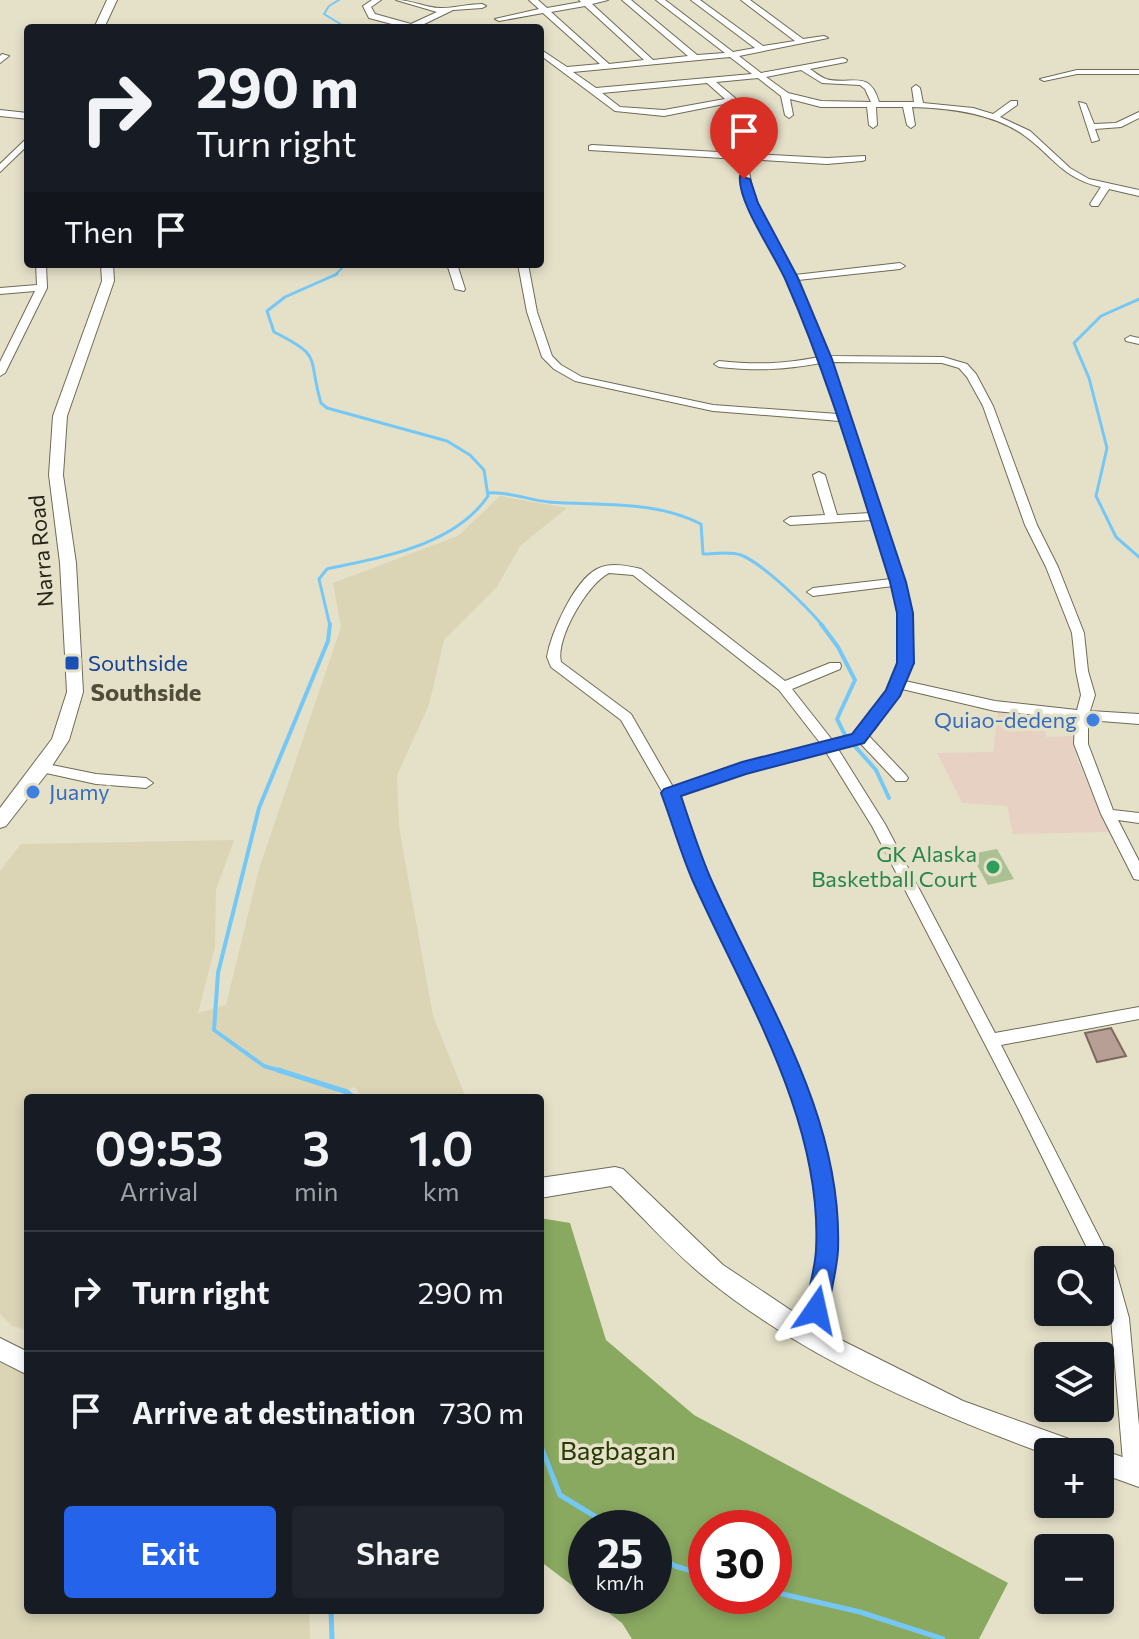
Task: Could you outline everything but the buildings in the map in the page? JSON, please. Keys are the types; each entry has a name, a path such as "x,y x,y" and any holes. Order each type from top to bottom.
{"street":[{"path":"101,24 112,0"},
{"path":"377,0 367,6 372,16 398,24"},
{"path":"400,0 443,11 482,6"},
{"path":"474,0 505,24"},
{"path":"533,0 606,65"},
{"path":"499,19 604,0"},
{"path":"626,0 695,58"},
{"path":"660,0 756,76 785,95 821,104 919,105 994,117 1035,139 1074,176 1105,188 1139,193"},
{"path":"695,0 763,50"},
{"path":"745,0 802,42"},
{"path":"585,2 650,61"},
{"path":"420,24 443,11"},
{"path":"566,70 729,55 824,38"},
{"path":"544,54 613,107 626,111 664,113 732,100"},
{"path":"594,91 756,76 843,60"},
{"path":"803,68 825,81 865,83 873,91 873,125"},
{"path":"1044,79 1077,72 1139,72"},
{"path":"709,80 732,100 740,115"},
{"path":"916,88 919,105"},
{"path":"785,95 789,115"},
{"path":"994,117 1014,103"},
{"path":"1082,104 1095,140"},
{"path":"907,105 911,125"},
{"path":"0,113 24,116"},
{"path":"1091,127 1118,125 1139,115"},
{"path":"0,169 24,145"},
{"path":"592,148 827,161 862,158"},
{"path":"670,793 742,769 854,740 897,683 906,663 906,637 898,582 846,418 792,278 752,203 744,179 744,156"},
{"path":"1095,204 1105,188"},
{"path":"792,278 900,266"},
{"path":"0,373 42,288 41,268"},
{"name":"Narra Road","path":"0,821 60,740 75,692 68,563 56,475 60,416 108,281 107,268"},
{"path":"453,268 460,289"},
{"path":"523,268 525,284 547,357 560,369 579,379 713,408 846,418"},
{"path":"0,291 42,288"},
{"path":"719,364 782,367 825,359 943,360 963,366 972,376 988,406 1031,525 1052,567 1078,633 1088,695 1082,716 1081,744 1108,814 1139,875"},
{"path":"819,475 832,519"},
{"path":"790,521 877,516"},
{"path":"811,1337 827,1251 825,1203 810,1121 763,1005 701,877 670,793 626,717 554,661 553,652 591,580 608,569 637,572 784,687 829,746 878,824 1106,1268 1120,1318 1136,1474 1114,1466"},
{"path":"813,592 898,582"},
{"path":"784,687 835,666"},
{"path":"897,683 995,706 1139,719"},
{"path":"854,740 901,778"},
{"path":"42,768 96,779 146,783"},
{"path":"1108,814 1139,818"},
{"path":"991,1040 1139,1013"},
{"path":"544,1187 615,1176 715,1272 811,1337 957,1410 1035,1438"},
{"path":"0,1349 24,1362"}],"shaded area":[{"path":"500,496 567,508 520,546 497,587 444,640 429,705 397,775 399,827 433,1016 464,1094 360,1094 355,1087 334,1094 24,1094 24,1329 12,1326 0,1314 0,871 21,844 234,840 216,890 215,947 198,1013 226,1005 259,869 341,627 333,583 458,536"},
{"path":"998,711 1047,717 1046,737 1074,736 1077,759 1109,832 1013,834 1007,806 962,803 937,753 993,752"},
{"path":"0,1358 24,1371 24,1614 309,1614 310,1639 0,1639"}],"green space":[{"name":"GK Alaska Basketball Court","path":"997,849 1014,879 988,885 971,854"},
{"name":"Bagbagan","path":"544,1219 570,1223 606,1340 694,1415 1008,1583 979,1639 632,1639 622,1623 610,1614 672,1614 672,1510 568,1510 568,1582 544,1564"}],"waterway":[{"path":"339,0 329,6 324,14 340,24"},
{"path":"335,275 342,268"},
{"path":"330,625 319,579 327,569 393,554 437,538 474,513 488,496 484,470 470,455 447,441 327,408 321,403 311,359 300,347 274,332 267,311 285,297 335,275"},
{"path":"1139,299 1101,316 1074,343 1089,378 1107,448 1096,496 1116,537 1139,557"},
{"path":"488,493 549,502 646,508 683,516 701,524 703,554 732,553 751,560 785,587 823,626"},
{"path":"821,624 838,647 855,680 837,719 845,735 876,770 889,798"},
{"path":"284,1072 264,1066 214,1030 218,973 259,808 328,641 330,625"},
{"path":"278,1070 349,1094"},
{"path":"544,1454 560,1495 585,1510"},
{"path":"672,1564 688,1570"},
{"path":"792,1596 860,1612 943,1639"},
{"path":"331,1614 332,1639"}],"place":[{"name":"Southside","path":"72,663"},
{"name":"Quiao-dedeng","path":"1093,720"},
{"name":"Juamy","path":"33,792"},
{"name":"GK Alaska Basketball Court","path":"993,867"}],"district":[{"name":"Southside","path":"146,693"}],"route":[{"path":"744,179 752,203 792,278 825,359 898,582 905,613 906,663 894,692 858,739 742,769 670,793 701,877 763,1005 810,1121 825,1203 827,1251 816,1310"}]}
